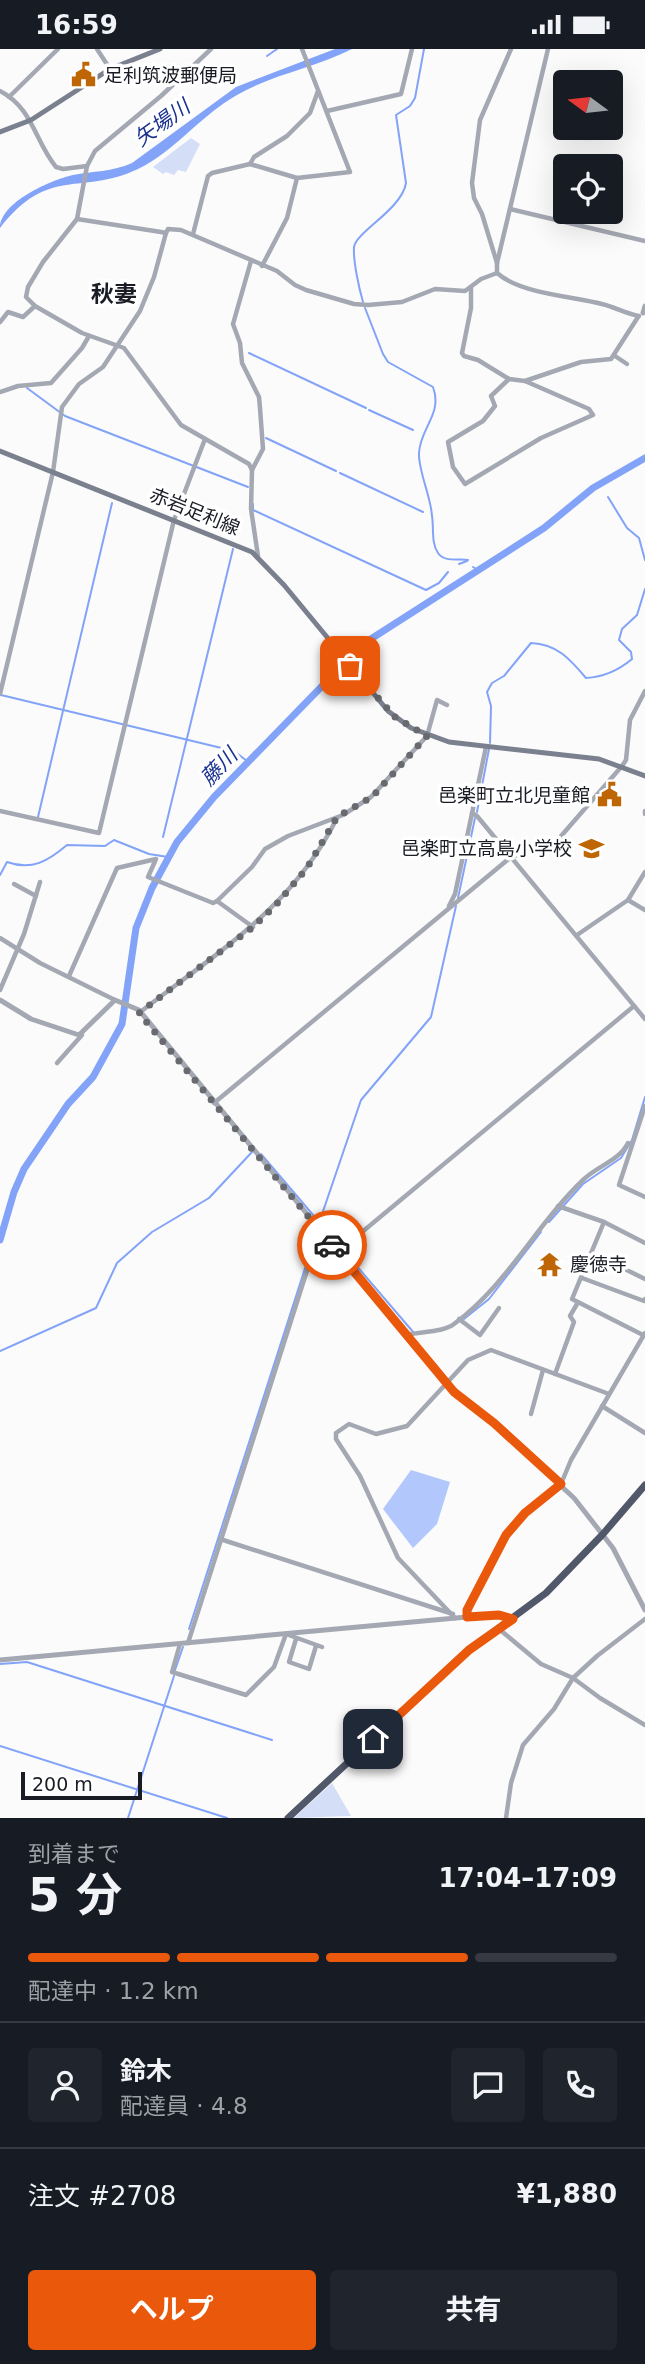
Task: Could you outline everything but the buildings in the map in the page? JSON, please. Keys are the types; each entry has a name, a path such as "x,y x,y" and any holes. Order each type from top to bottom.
{"highway":[{"path":"288,1818 469,1650 546,1593 603,1534 645,1485"}],"main road":[{"path":"0,132 31,120 110,69 160,49"},
{"name":"赤岩足利線","path":"0,451 238,545 258,557 395,717 427,736"},
{"path":"427,736 489,747 593,758 645,775"}],"street":[{"path":"9,97 58,49"},
{"path":"97,49 110,69"},
{"path":"211,49 154,103 99,146 87,169 77,219 43,262 28,287 26,297 35,306 89,336 118,344 136,363 177,421 243,460 252,470"},
{"path":"194,234 209,175 250,164 297,178 350,172 302,49"},
{"path":"327,111 401,94 411,49"},
{"path":"497,263 482,214 474,198 472,183 480,120 511,49"},
{"path":"497,273 497,263 548,49"},
{"path":"0,91 31,120 56,167 87,169"},
{"path":"250,164 254,157 287,136 310,113 318,91"},
{"path":"262,266 287,218 297,178"},
{"path":"510,209 645,241"},
{"path":"77,219 166,233"},
{"path":"0,694 53,472 62,407 79,384 103,367 149,293 166,233 172,229 194,234 277,271 306,291 364,305 402,302 435,289 465,291 481,279 497,273"},
{"path":"251,261 233,324 240,343 242,363 258,397 260,408 263,449 252,470 251,509 258,557"},
{"path":"497,273 510,282 538,290 643,312 615,356 601,362 581,362 525,381"},
{"path":"471,288 471,308 462,353 464,356 487,365 509,379 525,381 589,409 593,415 541,438 465,484 453,467 448,442 483,421 495,406 491,396 509,379"},
{"path":"0,322 8,312 23,317 35,306"},
{"path":"0,392 18,386 51,383 82,348 89,336"},
{"path":"615,356 627,364"},
{"path":"0,811 99,833 174,520 205,439"},
{"path":"214,1103 511,857 555,843 626,760 630,720 645,691"},
{"path":"69,976 117,868 156,859 148,877 212,903 217,901 252,867 265,849 288,836 337,817 372,797 427,736 437,700 447,705"},
{"path":"450,906 489,747"},
{"path":"472,813 645,1019"},
{"path":"139,1013 253,927 300,879 326,841 337,817"},
{"path":"577,935 628,900 645,872"},
{"path":"0,990 18,949 40,882"},
{"path":"13,884 36,896"},
{"path":"628,900 645,910"},
{"path":"217,901 253,927"},
{"path":"0,938 115,1000 139,1010 447,1384 561,1484 621,1560 644,1607"},
{"path":"0,976 6,979"},
{"path":"0,1000 31,1019 82,1035"},
{"path":"57,1063 115,1000"},
{"path":"338,1252 635,1006"},
{"path":"645,1106 619,1185 645,1197"},
{"path":"407,1335 451,1327 496,1287 558,1206 585,1178 621,1153 628,1143"},
{"path":"558,1206 604,1222 645,1243"},
{"path":"467,1617 478,1585 506,1535 525,1513 561,1484 571,1460 645,1335 577,1304 572,1299 604,1222"},
{"path":"188,1643 320,1230"},
{"path":"592,1253 645,1279"},
{"path":"582,1278 645,1300"},
{"path":"555,1374 568,1332 574,1322 570,1316 577,1304"},
{"path":"459,1319 480,1335 499,1308"},
{"path":"454,1616 398,1558 360,1475 336,1439 340,1428 349,1424 376,1434 407,1426 468,1360 491,1350 609,1394"},
{"path":"531,1414 543,1370"},
{"path":"602,1406 645,1433"},
{"path":"220,1539 454,1616"},
{"path":"0,1660 454,1616 499,1615 513,1619"},
{"path":"506,1818 523,1745 554,1709 573,1678 597,1655 645,1619"},
{"path":"498,1628 541,1664 573,1678 645,1725"},
{"path":"286,1633 319,1646 309,1669 289,1662 296,1639"},
{"path":"180,1644 172,1672 246,1695 274,1667 286,1633"}],"shaded area":[{"path":"335,49 352,49 237,95 212,112 164,153 138,169 118,177 50,189 34,196 18,208 0,228 8,209 40,187 73,175 110,170 132,163 236,87"},
{"path":"191,138 200,144 186,172 178,170 174,175 166,172 163,174 153,167"},
{"path":"411,1470 450,1482 437,1524 413,1548 383,1509"},
{"path":"332,1783 351,1816 294,1818"}],"waterway":[{"path":"267,56 277,49"},
{"path":"363,302 355,267 354,247 362,234 388,211 403,193 406,183 396,115 410,106 415,98 424,49"},
{"path":"365,308 388,362 433,387 435,405 419,453 431,509 434,545 444,558 468,560"},
{"path":"249,353 366,408"},
{"path":"27,388 65,416 248,487"},
{"path":"369,410 413,430"},
{"path":"266,438 336,471"},
{"name":"藤川","path":"0,1240 14,1192 24,1169 68,1104 93,1077 122,1024 136,928 152,888 177,842 214,797 363,644 544,528 593,488 645,458"},
{"path":"340,473 423,512"},
{"path":"608,497 627,528 639,538 645,560"},
{"path":"38,817 112,503"},
{"path":"253,504 253,510 426,590 439,583 448,572"},
{"path":"163,837 233,549"},
{"path":"459,564 467,561"},
{"name":"藤川","path":"473,567 478,570"},
{"path":"490,743 491,706 487,692 492,683 504,676 531,643 556,650 586,678 616,670 632,659 631,652 619,640 622,629 637,615 645,589"},
{"path":"1,695 234,751 247,761"},
{"path":"477,812 489,749"},
{"path":"458,898 475,818"},
{"path":"0,875 7,862 32,865 53,856 67,845 105,846 114,840 149,854 168,857"},
{"path":"318,1226 361,1100 431,1017 456,906"},
{"path":"549,1222 583,1184 621,1158 632,1140 645,1097"},
{"path":"0,1351 96,1308 117,1263 152,1232 209,1198 252,1152"},
{"path":"261,1154 414,1333"},
{"path":"189,1629 317,1231"},
{"path":"464,1319 489,1299 541,1232"},
{"path":"175,1670 183,1647"},
{"path":"0,1664 27,1662 272,1740"},
{"path":"128,1818 174,1676"},
{"path":"0,1746 227,1818"}],"way so far":[{"path":"332,1245 139,1013 253,927 275,906 300,879 326,841 337,817 372,797 427,736 395,717 350,666"}],"place":[{"name":"足利筑波郵便局","path":"84,75"},
{"name":"邑楽町立北児童館","path":"610,795"},
{"name":"邑楽町立高島小学校","path":"592,848"},
{"name":"慶徳寺","path":"550,1264"}],"district":[{"name":"秋妻","path":"114,294"}],"route":[{"path":"332,1245 454,1392 494,1423 533,1462 561,1484 525,1513 506,1535 467,1610 467,1617 499,1615 513,1619 469,1650 373,1739"}],"water label":[{"name":"矢場川","path":"162,123"}]}
